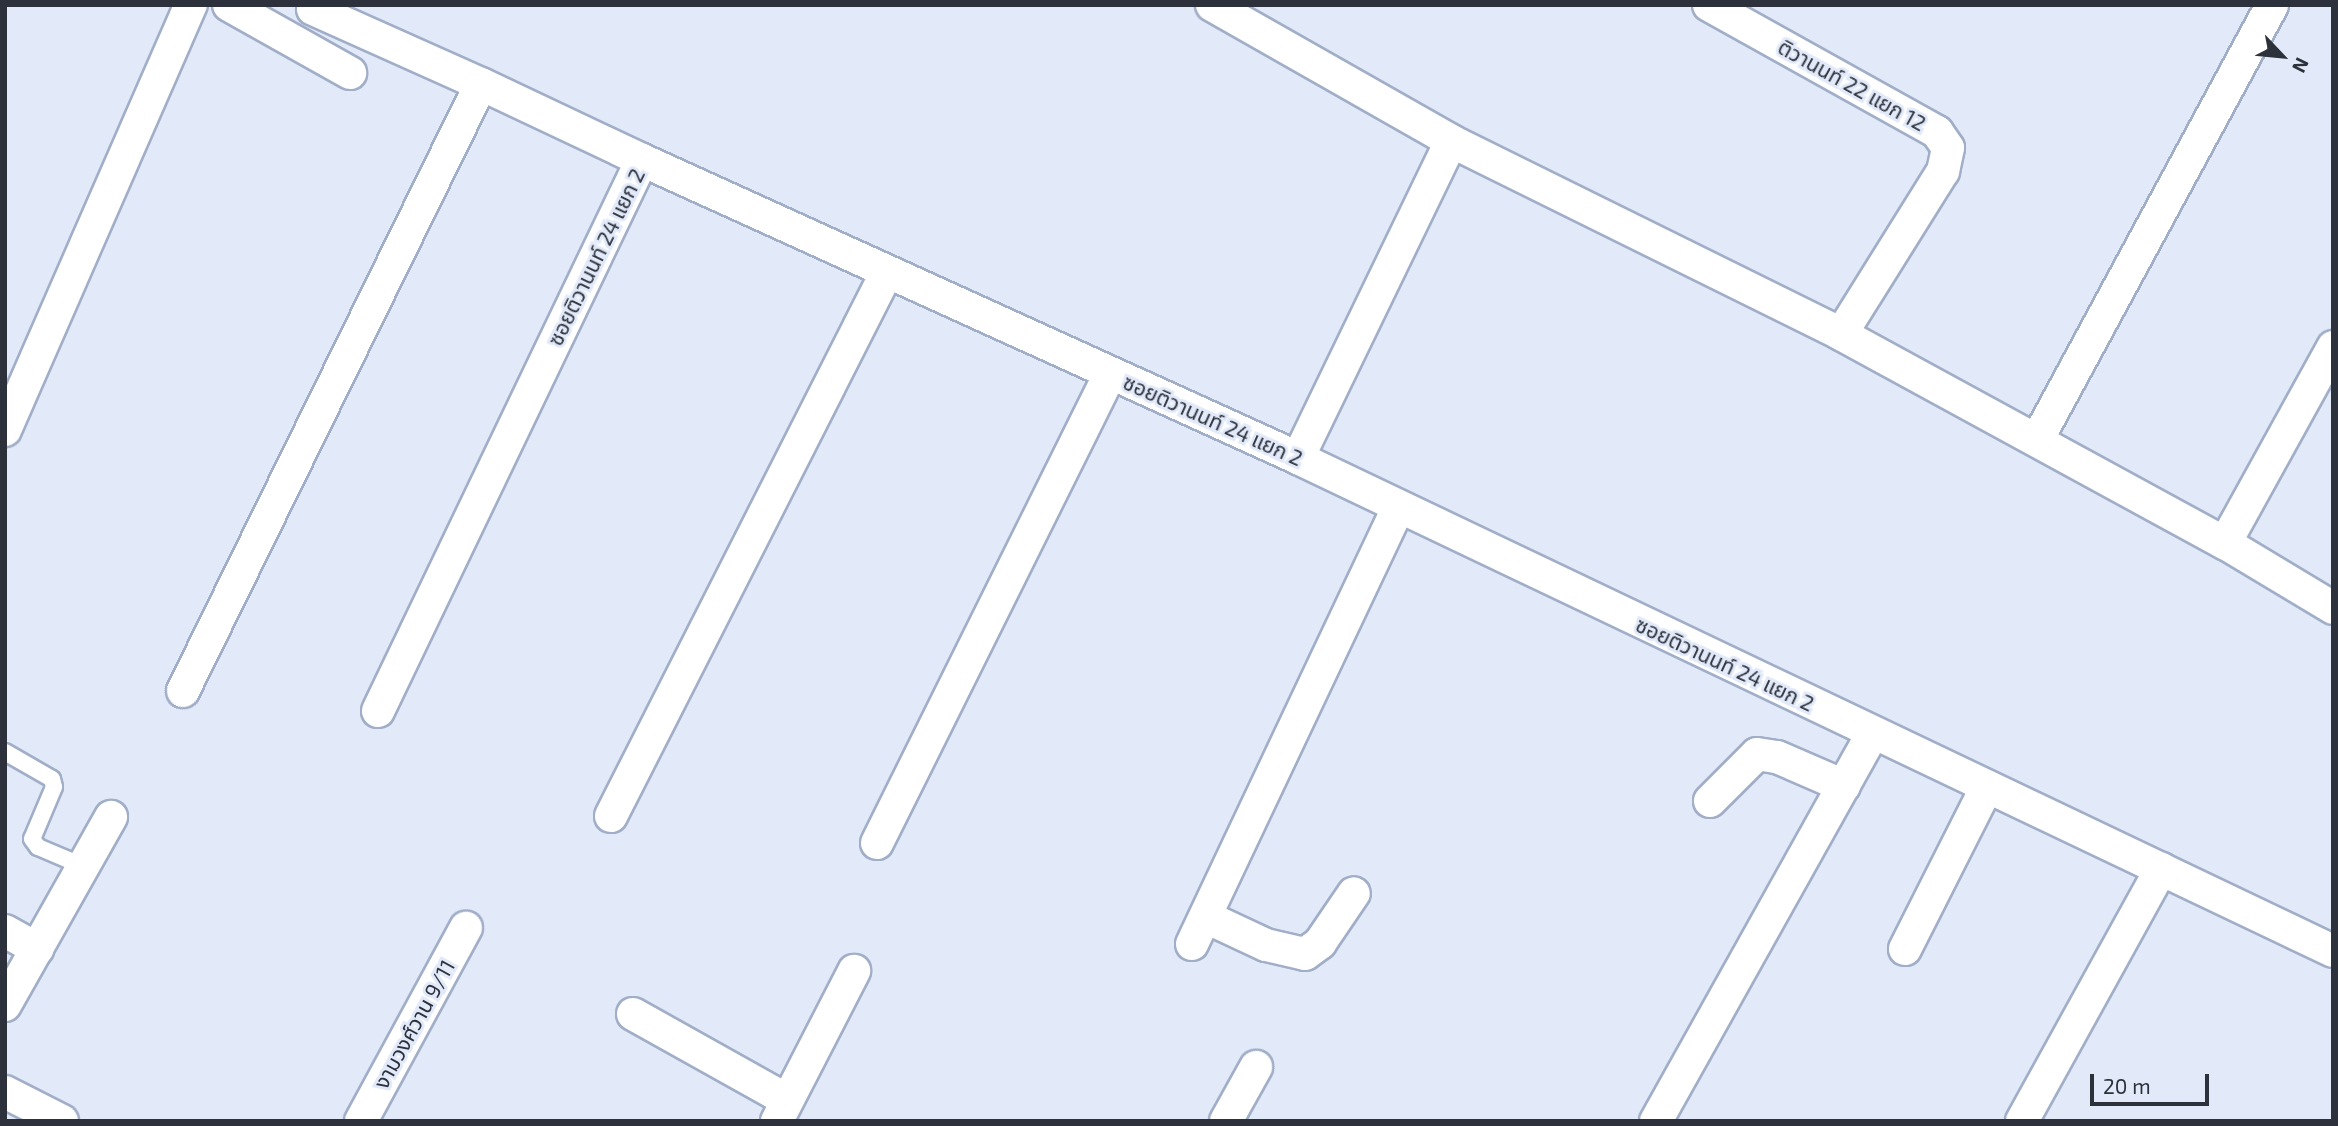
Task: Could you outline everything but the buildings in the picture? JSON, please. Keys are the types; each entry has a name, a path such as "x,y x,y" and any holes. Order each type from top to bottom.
{"street":[{"path":"5,430 191,5"},
{"path":"229,5 350,73"},
{"path":"1212,5 1451,141 1841,334 2225,543 2333,608"},
{"name":"ติวานนท์ 22 แยก 12","path":"1709,5 1937,132 1948,148 1943,171 1841,334"},
{"path":"2036,440 2272,5"},
{"path":"313,9 642,160"},
{"path":"183,691 481,84"},
{"path":"1298,458 1451,141"},
{"name":"ซอยติวานนท์ 24 แยก 2","path":"378,711 642,160 1298,458 1398,509 2333,951"},
{"path":"611,816 887,272"},
{"path":"2225,543 2333,347"},
{"path":"877,843 1110,374"},
{"path":"1354,893 1320,943 1305,954 1199,931 1398,509"},
{"path":"1657,1121 1872,734"},
{"path":"1710,801 1757,754 1777,757 1844,786"},
{"path":"1905,949 1987,788"},
{"path":"5,1005 111,817"},
{"path":"2022,1121 2161,869"},
{"name":"งามวงศ์วาน 9/11","path":"361,1121 466,928"},
{"path":"5,931 37,949"},
{"path":"633,1014 782,1110 854,971"},
{"path":"1226,1121 1256,1067"},
{"path":"5,1092 62,1121"}],"lane":[{"path":"5,752 52,779 54,787 32,839 38,848 83,866"}]}
